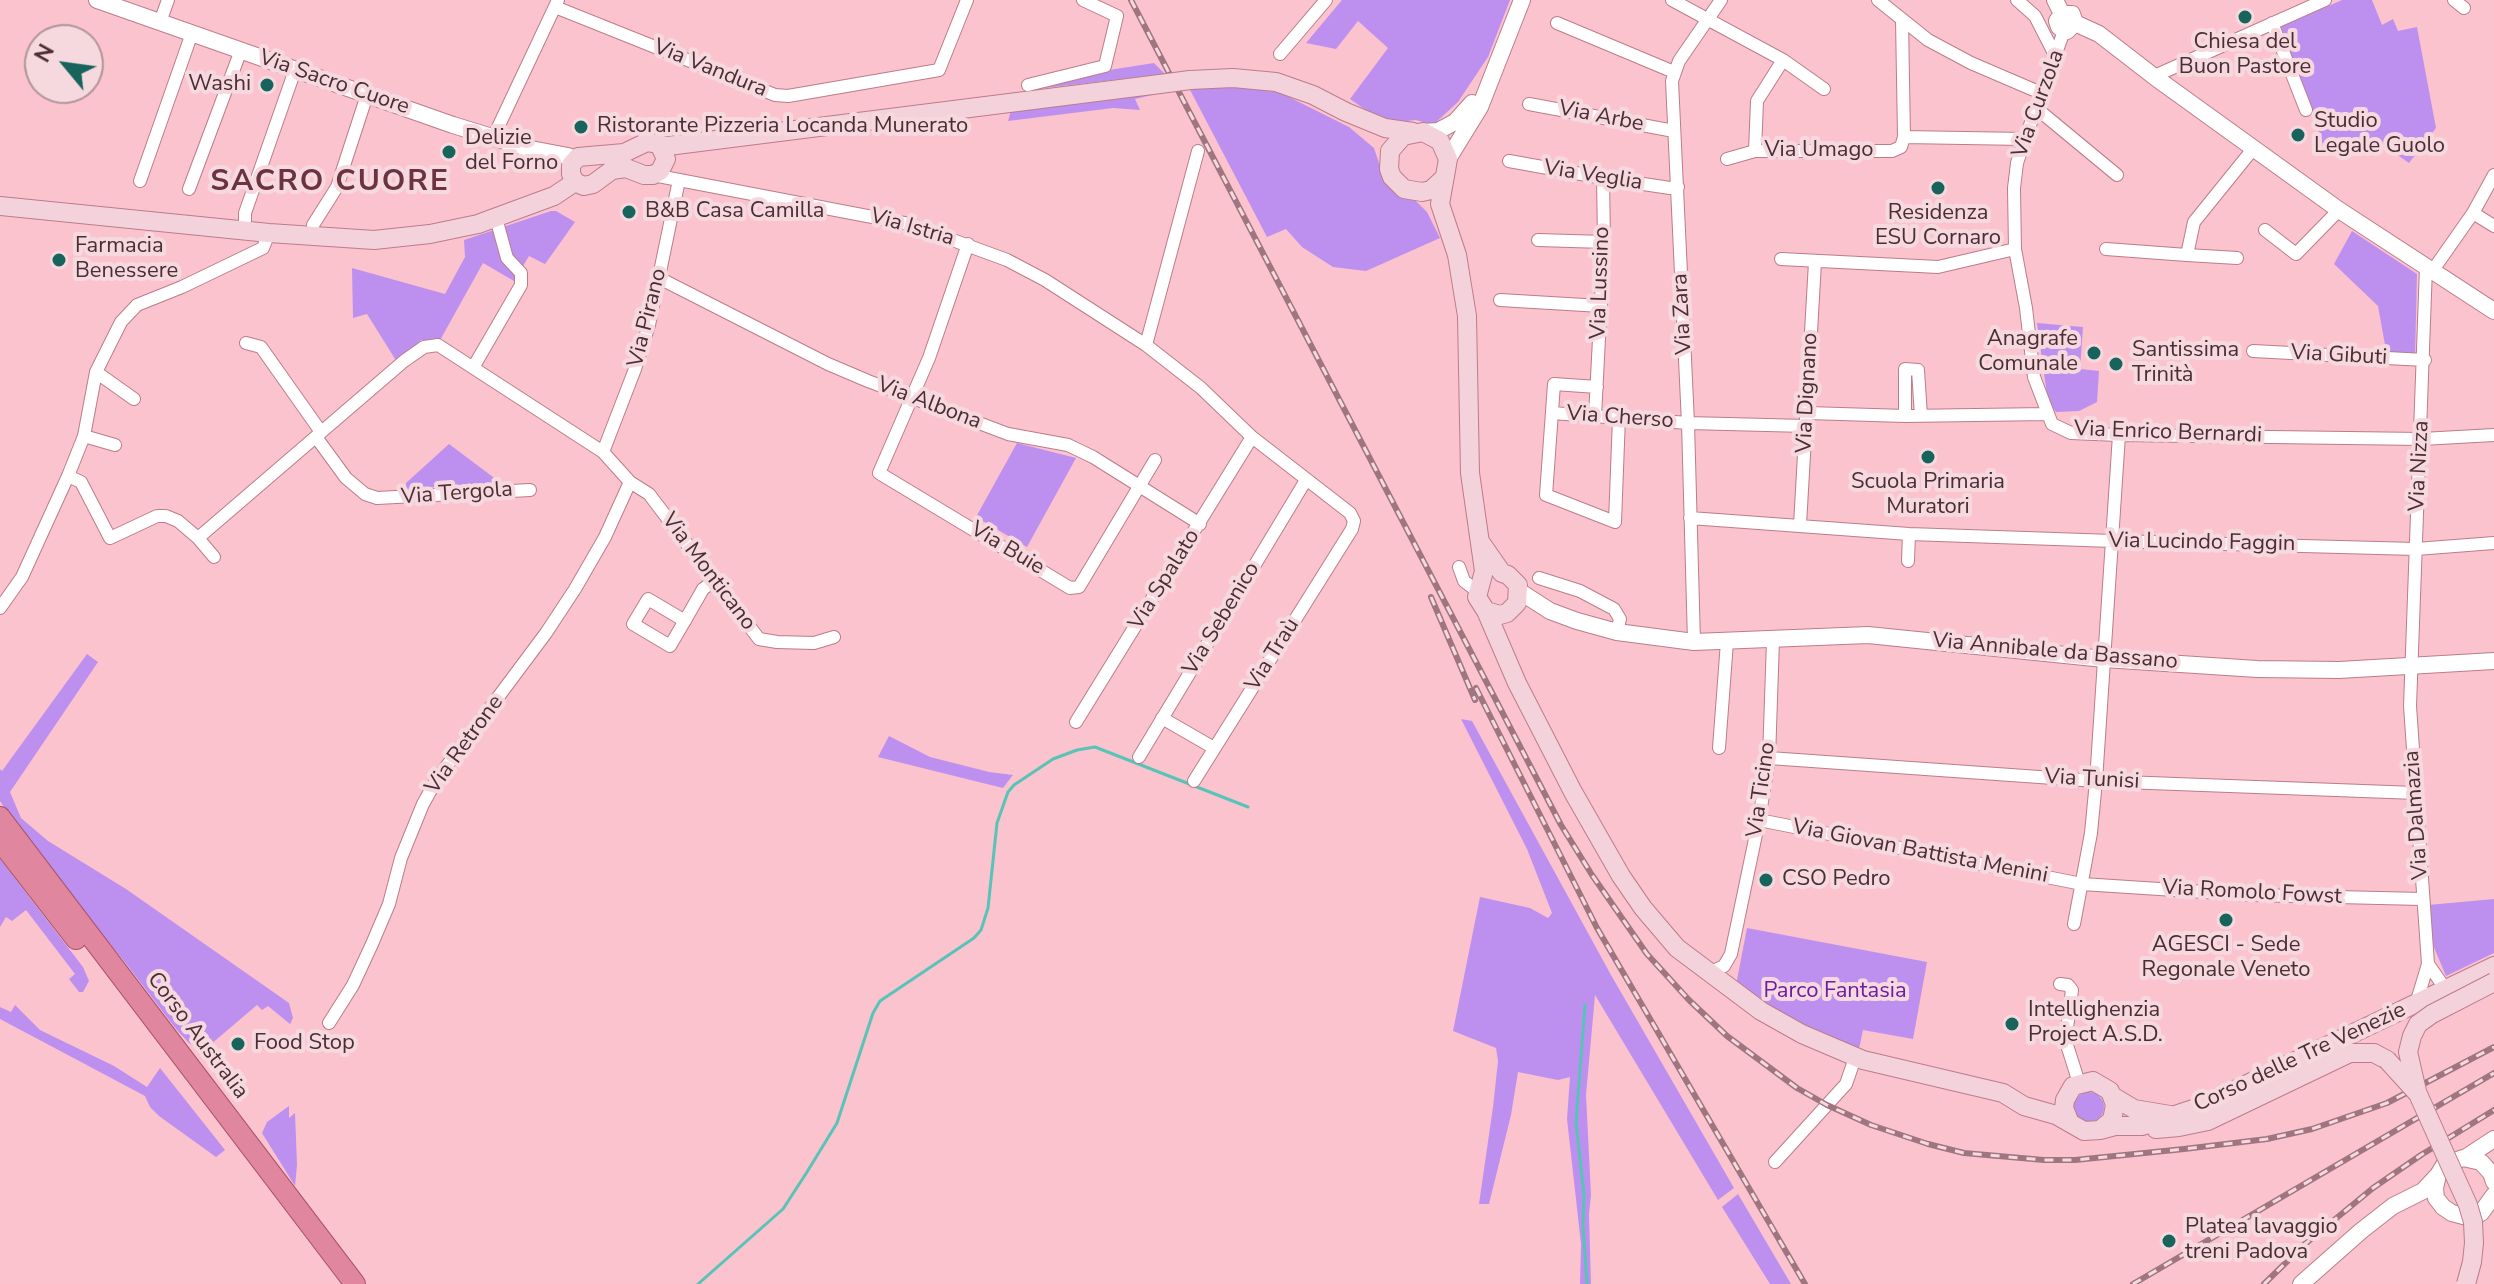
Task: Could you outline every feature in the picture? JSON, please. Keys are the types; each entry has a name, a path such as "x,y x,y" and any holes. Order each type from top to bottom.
{"highway":[{"name":"Corso Australia","path":"0,817 355,1284"},
{"name":"Corso Australia","path":"0,841 141,1021 339,1284"}],"main road":[{"path":"660,146 664,152 664,166 645,172 626,168 612,170 589,186 575,182 571,174 574,160 583,155 613,155 647,142 660,146 1190,80 1233,78 1276,82 1313,95 1385,128 1418,132 1440,141 1446,168 1440,204 1457,255 1467,316 1470,473 1481,543 1479,602 1486,611"},
{"path":"1346,112 1380,142 1397,184 1428,206 1447,230"},
{"path":"1388,161 1396,142 1418,132"},
{"path":"635,149 632,160 645,172"},
{"path":"593,156 601,165 600,178"},
{"path":"1412,192 1431,190 1446,168"},
{"path":"0,206 269,233 374,240 430,234 496,218 554,196 575,182"},
{"path":"1481,543 1502,573"},
{"path":"1480,585 1495,573 1514,579 1514,604 1503,625 1503,649"},
{"name":"Via Annibale da Bassano","path":"1486,611 1493,614 1514,604"},
{"name":"Corso delle Tre Venezie","path":"1486,611 1517,683 1566,779 1621,876 1643,908 1677,948 1709,973 1782,1023 1855,1058 2003,1093 2024,1106 2056,1115 2084,1131 2142,1126 2199,1107 2494,966"},
{"path":"2466,1284 2472,1262 2473,1222 2418,1094 2408,1052 2418,1024 2494,982"},
{"path":"2142,1126 2158,1129 2191,1125 2238,1107 2333,1061 2361,1052 2374,1053 2387,1060 2418,1094"},
{"path":"2036,1109 2055,1102 2074,1087 2100,1083 2114,1097 2134,1109 2173,1116"},
{"path":"2070,1123 2064,1108 2074,1087"},
{"path":"2100,1130 2107,1126 2115,1112 2114,1097"}],"street":[{"name":"Via Sacro Cuore","path":"97,0 493,138 574,160"},
{"path":"160,22 168,0"},
{"name":"Via Vandura","path":"557,3 775,95 788,96 939,70 967,0"},
{"path":"1028,85 1105,66 1117,16 1083,0"},
{"path":"1280,54 1326,0"},
{"path":"1446,168 1480,107 1522,0"},
{"path":"1672,0 1783,60 1824,89"},
{"path":"1557,23 1674,72 1721,0"},
{"path":"1878,0 1928,40 1971,63 2041,93"},
{"path":"2017,0 2035,16 2056,57"},
{"path":"2156,78 2325,0"},
{"path":"493,138 557,3"},
{"path":"2064,17 2099,34 2339,210 2494,311"},
{"name":"Via Curzola","path":"2047,414 2034,377 2015,249 2014,188 2025,139 2056,57 2064,17"},
{"path":"1902,19 1904,137 2025,139"},
{"path":"2272,23 2306,110"},
{"path":"140,181 192,33"},
{"path":"1903,52 1912,43 1928,40"},
{"path":"189,189 241,50"},
{"path":"1755,151 1757,101 1783,60"},
{"path":"1418,132 1438,131 1455,122 1498,65"},
{"path":"245,221 245,213 295,70"},
{"name":"Via Zara","path":"1674,72 1694,642"},
{"path":"313,225 337,187 367,95"},
{"name":"Via Arbe","path":"1529,104 1674,131"},
{"path":"2036,108 2117,175"},
{"name":"Via Umago","path":"1727,159 1755,151 1892,151 1901,147 1904,137"},
{"path":"2187,255 2194,222 2253,149"},
{"path":"1146,345 1198,151"},
{"name":"Via Veglia","path":"1509,161 1603,178 1678,187"},
{"name":"Via Istria","path":"645,172 926,228 1007,260 1045,280 1146,345 1201,388 1252,437 1350,513 1354,521 1352,529"},
{"path":"2430,268 2473,213 2494,175"},
{"name":"Via Lussino","path":"1595,416 1604,242 1603,178"},
{"name":"Via Pirano","path":"603,452 635,369 659,278 679,180"},
{"path":"2265,230 2296,254 2339,210"},
{"path":"2473,213 2494,226"},
{"path":"474,366 521,285 521,273 507,258 496,218"},
{"path":"0,608 22,577 68,476 84,436 96,372 121,322 137,305 263,248 269,233"},
{"path":"1538,240 1604,242"},
{"path":"911,398 929,358 968,244"},
{"path":"1781,259 1938,267 2015,249"},
{"path":"2106,249 2237,258"},
{"name":"Via Dignano","path":"1800,525 1815,262"},
{"name":"Via Nizza","path":"2410,666 2430,268"},
{"name":"Via Albona","path":"659,278 828,364 911,398 1008,434 1068,445 1093,457 1200,524"},
{"path":"1500,300 1601,306"},
{"name":"Via Tergola","path":"246,343 261,347 346,478 365,494 377,498 530,490"},
{"path":"198,538 424,347 438,345 474,366 603,452"},
{"name":"Via Gibuti","path":"2253,351 2425,360"},
{"path":"1905,416 1905,369 1918,370 1921,416"},
{"path":"96,372 134,399"},
{"path":"1597,387 1554,384 1546,495 1615,522 1619,417"},
{"name":"Via Buie","path":"911,398 879,473 1070,588 1079,587 1155,460"},
{"name":"Via Cherso","path":"1552,413 1688,423"},
{"name":"Via Enrico Bernardi","path":"1688,423 2047,414 2052,424 2071,433 2422,439 2494,435"},
{"path":"2074,924 2096,781 2119,435"},
{"path":"84,436 115,445"},
{"name":"Via Spalato","path":"1076,722 1252,437"},
{"name":"Via Monticano","path":"603,452 630,482 649,494 759,639 814,643 834,637"},
{"path":"68,476 81,482 110,538 157,516 166,516 178,521 198,538 214,557"},
{"name":"Via Sebenico","path":"1139,757 1306,480"},
{"name":"Via Retrone","path":"329,1023 353,985 372,944 389,904 401,858 430,791 575,589 605,537 630,482"},
{"name":"Via Lucindo Faggin","path":"1690,518 1909,534 2113,541 2416,549 2494,543"},
{"name":"Via Traù","path":"1194,781 1352,529"},
{"path":"1908,561 1909,534"},
{"path":"1459,567 1464,581 1480,585"},
{"path":"1539,578 1580,591 1614,609 1620,619 1617,632"},
{"path":"685,621 703,589 714,581"},
{"name":"Via Annibale da Bassano","path":"1514,604 1550,611 1617,632 1694,642 1868,635 2104,659 2257,669 2339,670 2494,661"},
{"name":"Via Ticino","path":"1709,973 1724,966 1731,954 1759,820 1769,758 1773,640"},
{"path":"1719,748 1727,642"},
{"name":"Via Dalmazia","path":"2410,666 2428,964 2416,1004"},
{"path":"1162,718 1214,748"},
{"name":"Via Tunisi","path":"1769,758 2096,781 2416,793"},
{"name":"Via Giovan Battista Menini","path":"1759,820 2082,884"},
{"name":"Via Romolo Fowst","path":"2082,884 2252,895 2422,899"},
{"path":"2428,964 2442,984 2449,988"},
{"path":"2060,984 2068,985 2072,990 2067,1045 2074,1087"},
{"path":"1775,1162 1846,1084 1855,1058"},
{"path":"2301,1284 2375,1220 2423,1191 2449,1162 2465,1158 2494,1141"},
{"path":"2492,1177 2490,1155 2494,1141"},
{"path":"2465,1158 2481,1162 2492,1177"},
{"path":"2438,1175 2435,1192 2443,1207"},
{"path":"2409,1198 2420,1198 2458,1215 2474,1216 2487,1207 2494,1195"}],"green space":[{"path":"1342,0 1510,0 1488,57 1458,102 1433,125 1416,120 1380,120 1350,99 1388,48 1358,21 1336,49 1306,43"},
{"path":"2342,0 2372,0 2382,25 2393,19 2398,31 2417,27 2436,128 2409,163 2379,142 2360,153 2339,137 2323,144 2281,27"},
{"path":"1154,63 1165,74 1027,90 1109,70"},
{"path":"1188,86 1250,88 1281,93 1349,127 1374,148 1385,181 1412,197 1427,212 1440,238 1366,271 1333,267 1302,247 1286,229 1267,237"},
{"path":"1174,90 1135,99 1140,110 1113,108 1008,121 1012,107"},
{"path":"551,211 575,222 545,264 529,256 514,281 483,263 439,342 421,340 397,362 367,314 353,318 352,268 445,294 465,257 464,240"},
{"path":"2352,231 2417,274 2415,359 2387,356 2378,306 2334,264"},
{"path":"2037,323 2083,327 2080,369 2099,371 2097,402 2079,411 2056,412 2048,402"},
{"path":"1017,443 1076,458 1027,547 976,517"},
{"path":"449,444 501,483 406,489 406,483"},
{"path":"87,654 98,662 10,792 21,818 48,841 126,889 289,1003 293,1018 290,1024 268,1006 262,1010 257,1005 210,1045 195,1046 189,1043 25,840 0,801 0,769 2,771"},
{"path":"1461,719 1472,721 1611,975 1734,1188 1718,1200 1595,995 1586,1095 1591,1284 1580,1284 1581,1244 1567,1119 1570,1077 1558,1080 1518,1072 1489,1204 1479,1204 1498,1061 1496,1048 1453,1031 1480,897 1530,908 1548,918 1552,913 1527,849"},
{"path":"889,736 930,757 1013,775 1003,788 878,757"},
{"path":"0,859 83,967 89,981 83,992 79,992 69,979 75,974 26,910 12,921 6,917 0,927"},
{"path":"2494,899 2494,953 2446,976 2433,945 2428,905"},
{"name":"Parco Fantasia","path":"1747,928 1927,962 1913,1039 1863,1030 1858,1054 1821,1038 1736,985"},
{"path":"15,1005 40,1030 114,1066 147,1087 160,1068 225,1150 216,1157 159,1116 145,1096 0,1019 0,1007 11,1012"},
{"path":"2089,1092 2100,1096 2104,1107 2100,1118 2089,1122 2078,1118 2074,1107 2078,1096"},
{"path":"289,1106 289,1118 295,1113 295,1186 262,1133 267,1122"},
{"path":"1738,1194 1791,1284 1770,1284 1722,1207"}],"waterway":[{"path":"698,1284 783,1209 807,1172 837,1123 873,1013 880,1001 974,938 981,930 988,908 997,823 1008,792 1014,785 1053,759 1095,747 1248,807"},
{"path":"1585,1005 1576,1122 1584,1195 1587,1284"}],"railway":[{"path":"1131,0 1561,825 1647,954 1727,1036 1797,1088 1871,1125 1964,1153 2044,1160 2075,1160 2184,1149 2267,1139 2312,1129 2387,1103 2494,1047"},
{"path":"1431,597 1475,700"},
{"path":"1476,688 1597,928 1805,1284"},
{"path":"2133,1284 2494,1073"},
{"path":"2264,1284 2305,1244 2373,1188 2494,1110"}],"place":[{"name":"Chiesa del Buon Pastore","path":"2245,17"},
{"name":"Washi","path":"267,85"},
{"name":"Ristorante Pizzeria Locanda Munerato","path":"581,127"},
{"name":"Studio Legale Guolo","path":"2298,135"},
{"name":"Delizie del Forno","path":"449,152"},
{"name":"Residenza ESU Cornaro","path":"1938,188"},
{"name":"B&B Casa Camilla","path":"629,212"},
{"name":"Farmacia Benessere","path":"59,260"},
{"name":"Anagrafe Comunale","path":"2094,353"},
{"name":"Santissima Trinità","path":"2116,364"},
{"name":"Scuola Primaria Muratori","path":"1928,457"},
{"name":"CSO Pedro","path":"1766,880"},
{"name":"AGESCI - Sede Regonale Veneto","path":"2226,920"},
{"name":"Intellighenzia Project A.S.D.","path":"2012,1024"},
{"name":"Food Stop","path":"238,1044"},
{"name":"Platea lavaggio treni Padova","path":"2169,1241"}],"district":[{"name":"SACRO CUORE","path":"330,183"}]}
